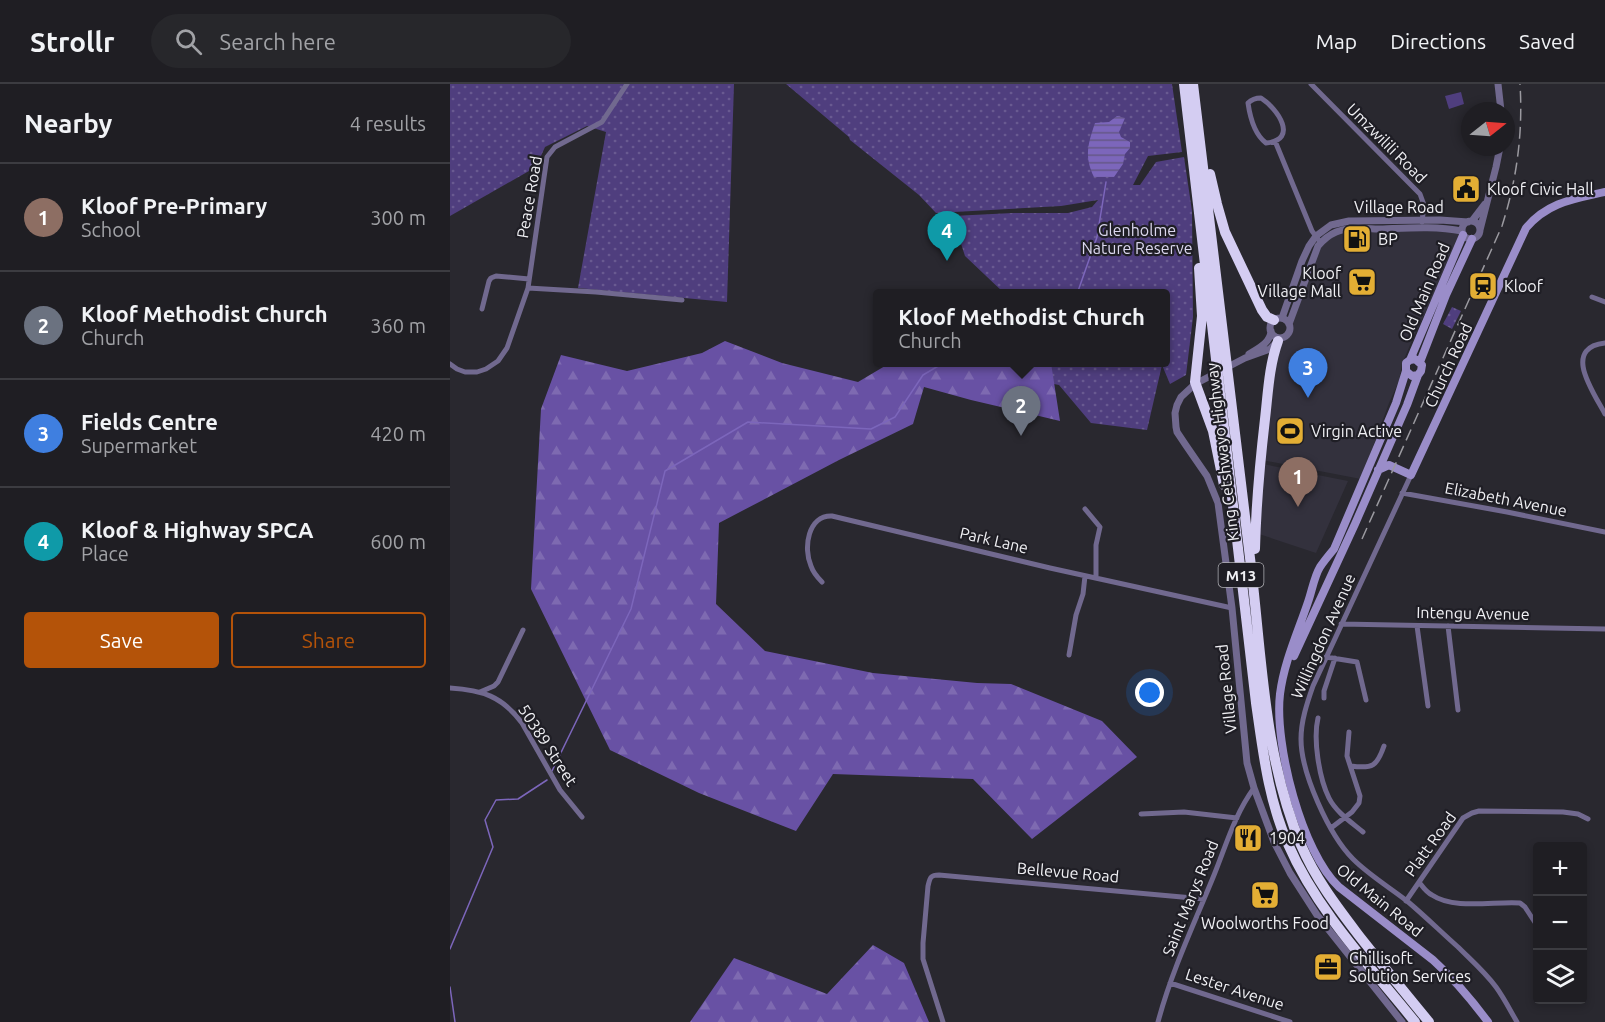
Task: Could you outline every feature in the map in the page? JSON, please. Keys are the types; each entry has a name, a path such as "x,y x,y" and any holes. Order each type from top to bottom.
{"highway":[{"name":"King Cetshwayo Highway","path":"1184,84 1236,539 1270,791 1297,864 1321,903 1415,1022"},
{"name":"King Cetshwayo Highway","path":"1193,84 1266,701 1276,767 1291,819 1323,888 1429,1022"},
{"path":"1196,103 1225,232 1260,306 1265,314 1276,323"},
{"path":"1198,205 1197,241 1202,316 1194,378 1197,396 1202,401 1214,431 1228,511 1236,539"},
{"path":"1253,578 1260,462 1271,364 1279,339"}],"main road":[{"name":"Church Road","path":"1410,471 1526,228 1545,210 1559,203 1605,192"},
{"name":"Old Main Road","path":"1410,360 1463,233"},
{"name":"Old Main Road","path":"1420,362 1446,295 1472,239"},
{"path":"1415,359 1420,362 1421,371 1418,375 1412,376 1406,371 1405,366 1410,360 1415,359"},
{"name":"Old Main Road","path":"1286,671 1308,593 1320,567 1334,549 1345,526 1396,403 1406,371"},
{"name":"Old Main Road","path":"1418,375 1355,524 1286,671 1280,696 1280,715 1286,765 1298,810 1319,862 1327,875 1339,887 1446,971 1465,991 1488,1022"},
{"path":"1385,453 1389,465"},
{"path":"1378,470 1389,465 1410,471"},
{"path":"1317,575 1322,582 1330,579"},
{"path":"1308,593 1316,595 1323,592"}],"street":[{"name":"Peace Road","path":"450,364 460,370 473,373 482,371 498,361 507,348 528,288 549,154 555,147 602,122 627,84"},
{"name":"Umzwilili Road","path":"1311,84 1420,194 1424,205 1423,220"},
{"path":"1498,84 1500,102"},
{"path":"1262,98 1278,113 1283,135 1275,141 1266,143 1259,137 1249,109 1248,103 1251,100 1262,98"},
{"path":"1195,385 1245,358 1270,349 1290,330 1289,324 1318,240 1275,141"},
{"path":"1486,201 1470,221 1464,224 1463,233 1467,238 1477,237 1480,230 1498,156"},
{"path":"1418,228 1423,220"},
{"path":"1470,221 1477,223 1480,230"},
{"name":"Village Road","path":"1318,240 1326,228 1340,222 1470,221"},
{"name":"Village Road","path":"1318,240 1343,230 1446,228 1463,233"},
{"path":"1245,358 1270,337 1309,246 1318,240"},
{"path":"482,309 491,278 496,276 529,279"},
{"path":"528,288 682,300"},
{"path":"1592,297 1605,302"},
{"path":"1276,323 1289,324"},
{"path":"1276,323 1273,334 1279,339"},
{"path":"1605,343 1590,348 1583,357 1582,363 1585,376 1605,414"},
{"name":"Village Road","path":"1195,385 1181,397 1177,405 1176,427 1216,493 1232,608 1247,763 1254,788 1277,850 1306,899 1402,1022"},
{"name":"Willingdon Avenue","path":"1410,471 1309,695 1305,709 1301,747 1308,775 1331,828 1344,849 1353,860 1406,901 1484,973 1496,987 1517,1022"},
{"name":"Elizabeth Avenue","path":"1402,493 1605,532"},
{"path":"1085,509 1100,527 1096,545 1096,578"},
{"name":"Park Lane","path":"822,582 811,566 807,541 811,530 821,517 832,516 1232,608"},
{"path":"1070,655 1085,576"},
{"name":"Intengu Avenue","path":"1341,624 1605,629"},
{"path":"1418,626 1428,706"},
{"path":"1448,626 1458,710"},
{"path":"480,692 496,685 523,630"},
{"path":"1326,657 1357,662 1366,700"},
{"path":"1324,698 1324,691 1335,658"},
{"name":"50389 Street","path":"450,688 480,692 498,699 515,714 560,790 582,817"},
{"path":"1318,718 1315,729 1322,776 1329,798 1363,832"},
{"path":"1331,828 1352,812 1359,803 1360,796 1347,756 1349,732"},
{"path":"1351,766 1362,767 1375,764 1384,746"},
{"name":"Saint Marys Road","path":"1158,1022 1170,982 1243,803 1254,788"},
{"name":"Platt Road","path":"1406,901 1463,818 1472,813 1479,811 1563,812 1578,814 1588,819"},
{"path":"1141,814 1184,812 1237,818"},
{"name":"Bellevue Road","path":"943,1022 923,959 930,878 934,875 1204,899"},
{"path":"1419,882 1434,897 1451,901 1470,904 1520,903 1533,919"},
{"name":"Lester Avenue","path":"1170,982 1290,1022"}],"shaded area":[{"path":"1117,116 1125,118 1119,132 1121,137 1130,142 1130,148 1114,177 1094,177 1089,163 1088,150 1095,123 1109,122"},
{"path":"1422,229 1458,233 1461,239 1402,364 1399,381 1361,479 1262,460 1274,358 1283,337 1290,331 1291,322 1319,247 1328,238 1344,232"},
{"path":"1263,464 1348,481 1316,553 1256,533"}],"green space":[{"path":"450,84 734,84 727,302 578,288 606,132 587,126 545,147 536,167 450,216"},
{"name":"Glenholme Nature Reserve","path":"786,84 1172,84 1182,152 1148,156 1133,185 1140,185 1156,162 1184,157 1192,211 1193,317 1186,375 1170,384 1163,367 1170,367 1170,289 1000,289 965,256 952,216 1068,213 1092,207 1098,200 1061,206 936,213 919,195"},
{"path":"1461,92 1464,102 1449,109 1445,96"},
{"path":"1452,307 1461,311 1452,329 1443,324"},
{"path":"725,341 782,363 858,382 883,367 1052,367 1060,421 924,387 913,424 719,523 716,604 765,651 873,673 1011,684 1102,721 1137,757 1032,839 973,779 833,774 796,831 699,793 610,750 531,589 541,409 561,355 627,371 702,353"},
{"path":"1042,367 1162,367 1147,430 1091,423 1059,385 1044,382"},
{"path":"873,945 904,963 929,1022 690,1022 734,958 827,994"}],"waterway":[{"path":"1079,289 1097,237 1106,182"},
{"path":"552,771 631,609 665,471 748,422 871,429 895,417 923,375 937,367"},
{"path":"450,949 493,847 485,820 496,800 518,799 547,780"},
{"path":"450,987 455,1022"}],"railway":[{"path":"1362,539 1502,226 1512,191 1518,156 1521,120 1520,84"}],"place":[{"name":"Kloof Civic Hall","path":"1466,189"},
{"name":"BP","path":"1357,239"},
{"name":"Kloof & Highway SPCA","path":"947,261"},
{"name":"Kloof Village Mall","path":"1362,282"},
{"name":"Kloof","path":"1483,286"},
{"name":"Fields Centre","path":"1308,398"},
{"name":"Virgin Active","path":"1290,431"},
{"name":"Kloof Methodist Church","path":"1021,436"},
{"name":"Kloof Pre-Primary","path":"1298,507"},
{"name":"1904","path":"1248,838"},
{"name":"Woolworths Food","path":"1265,895"},
{"name":"Chillisoft Solution Services","path":"1328,967"}]}
